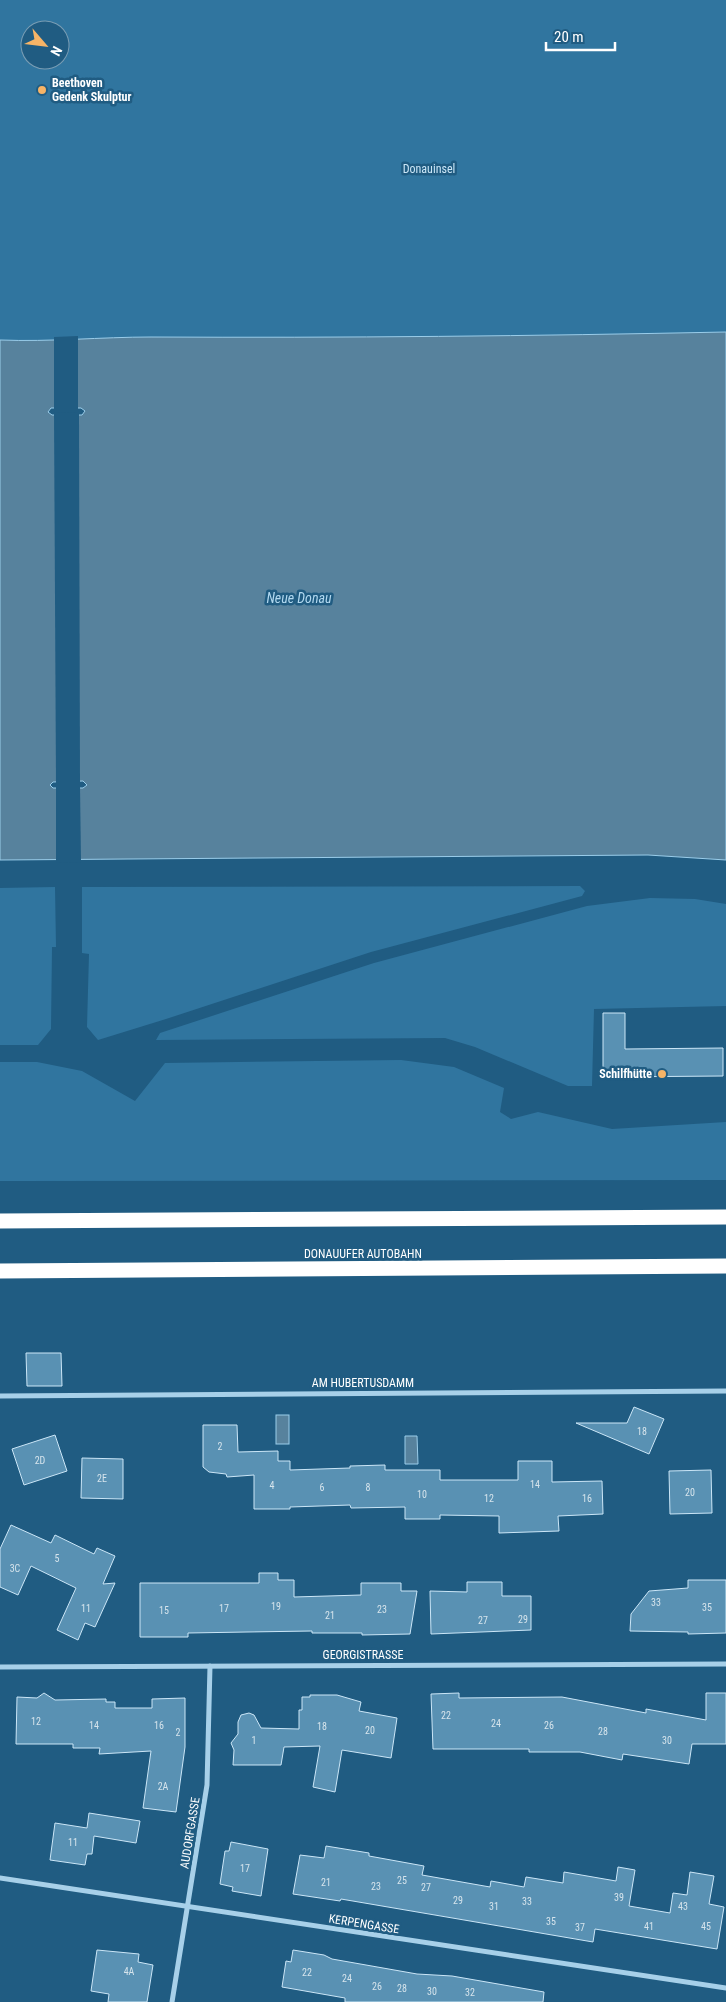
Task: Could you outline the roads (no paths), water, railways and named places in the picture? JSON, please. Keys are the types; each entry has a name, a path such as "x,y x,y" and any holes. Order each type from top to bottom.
{"highway":[{"path":"0,1221 726,1217"},
{"name":"DONAUUFER AUTOBAHN","path":"0,1271 726,1266"}],"street":[{"name":"AM HUBERTUSDAMM","path":"0,1396 726,1391"},
{"name":"GEORGISTRASSE","path":"0,1667 726,1664"},
{"name":"AUDORFGASSE","path":"172,2002 207,1785 210,1666"},
{"name":"KERPENGASSE","path":"0,1878 726,1988"}],"water":[{"name":"Neue Donau","path":"726,332 726,860 648,855 0,860 0,340 151,337 510,336","holes":["51,408 81,408 85,411 82,415 52,415 48,412","83,781 87,785 83,788 53,788 50,785 53,782"]},
{"path":"276,1415 289,1415 289,1444 276,1444"},
{"path":"405,1436 417,1436 418,1464 405,1464"}],"place":[{"name":"Beethoven Gedenk Skulptur","path":"42,90"},
{"name":"Schilfhütte","path":"662,1074"}],"park label":[{"name":"Donauinsel","path":"429,169"}]}
